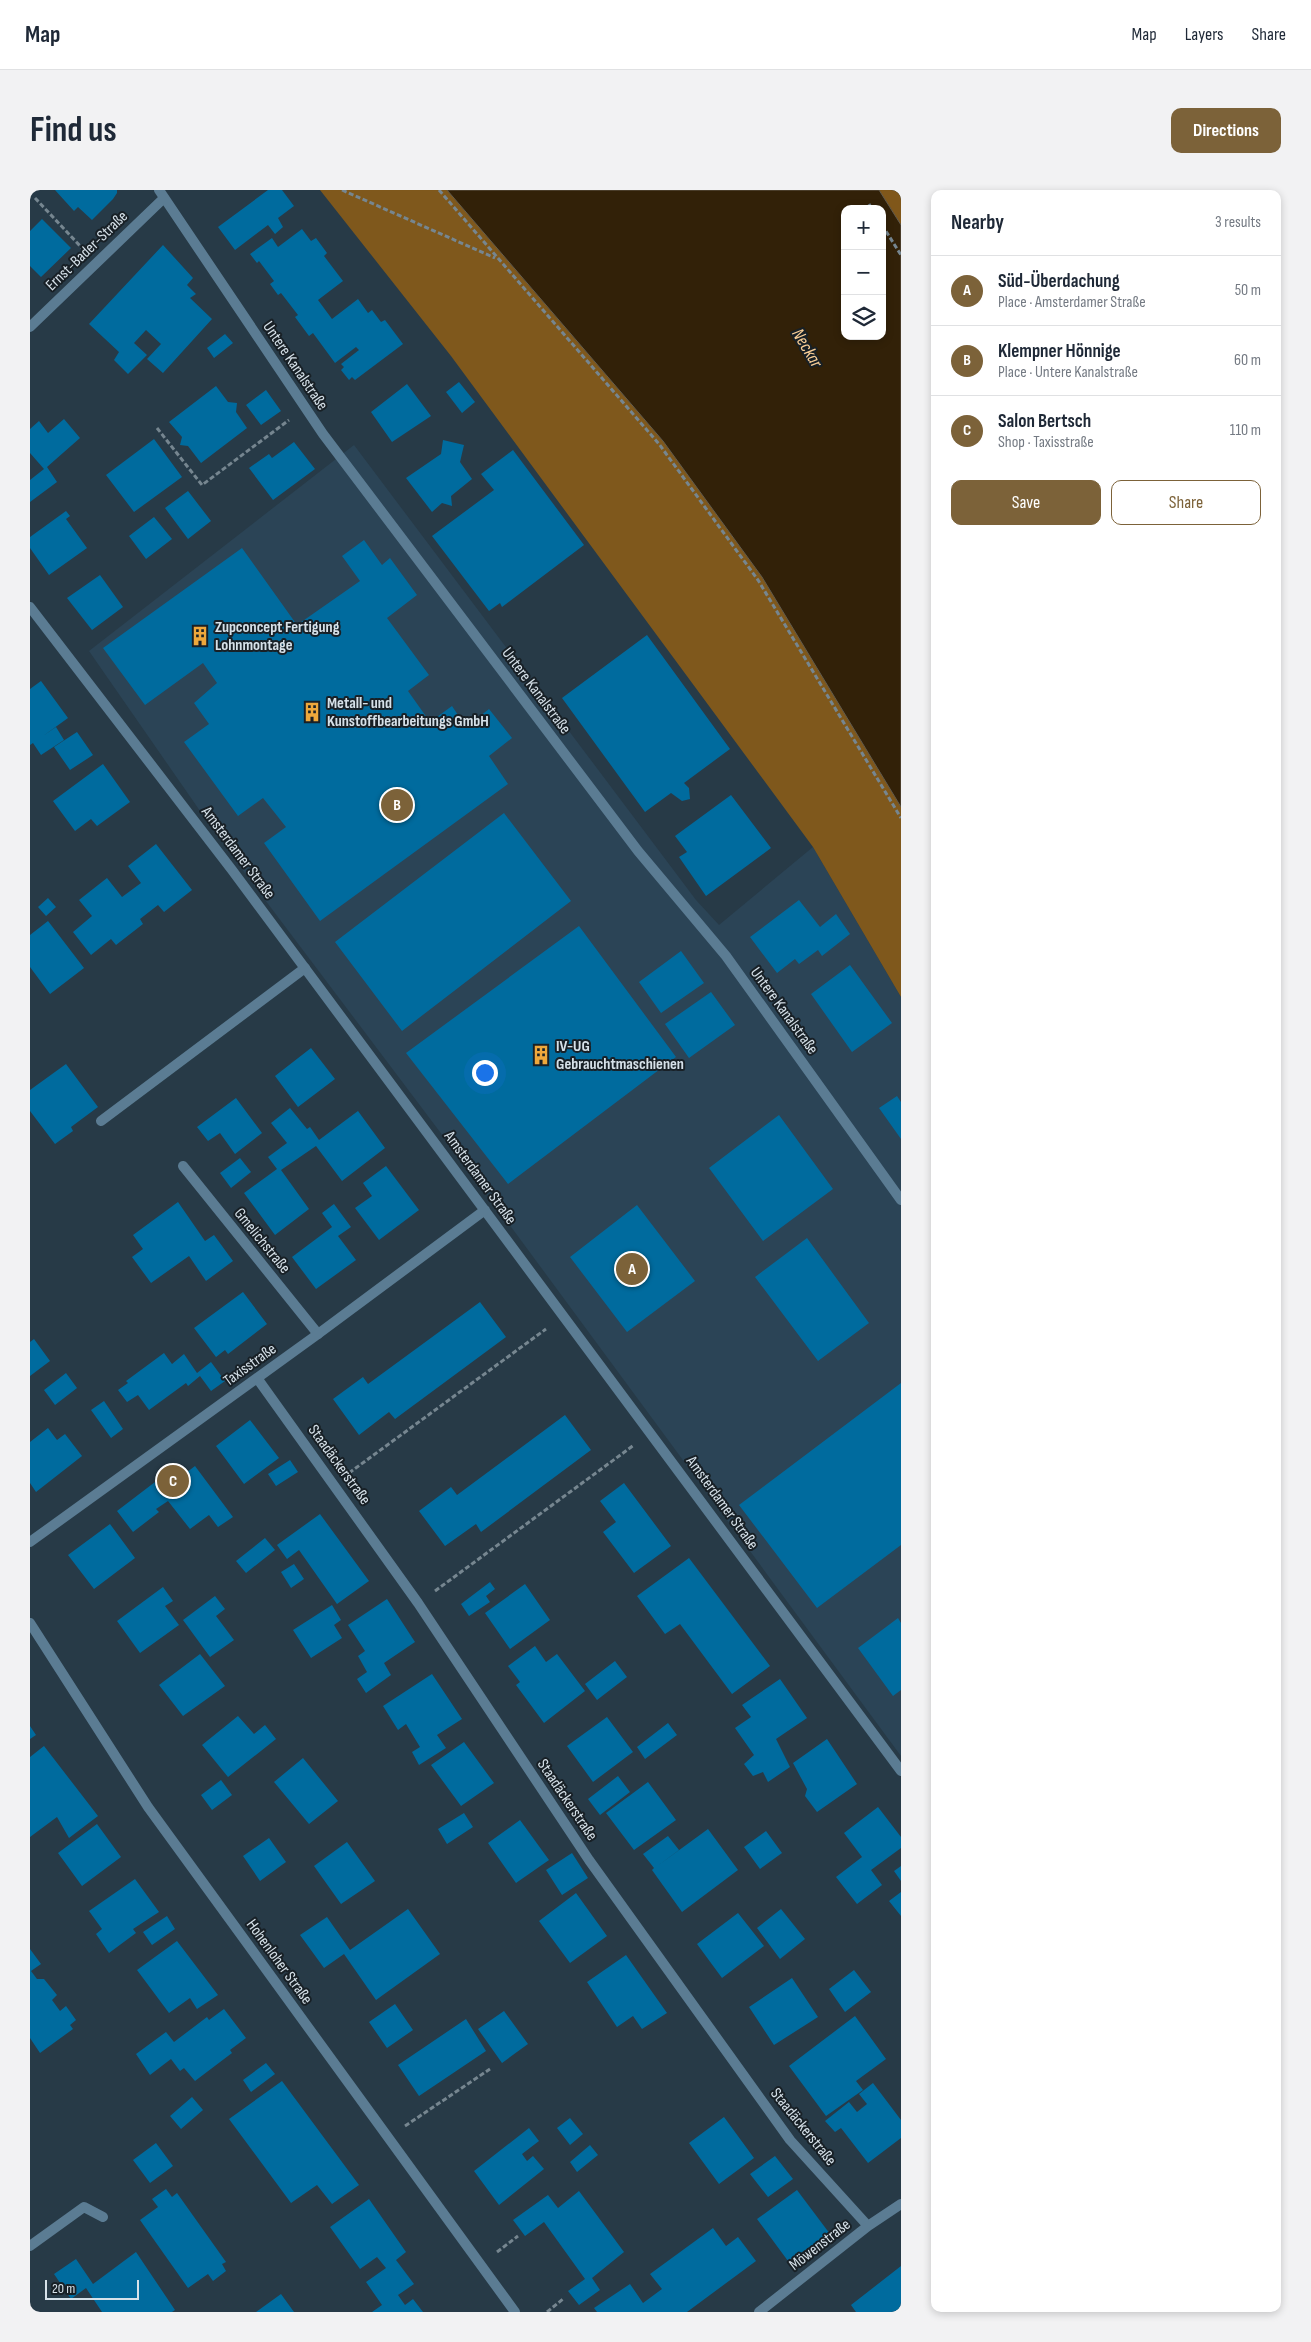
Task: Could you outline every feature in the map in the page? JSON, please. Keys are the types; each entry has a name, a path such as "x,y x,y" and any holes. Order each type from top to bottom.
{"street":[{"name":"Ernst-Bader-Straße","path":"30,326 97,263 162,194"},
{"name":"Untere Kanalstraße","path":"162,194 305,408 638,851 726,956 901,1200"},
{"name":"Amsterdamer Straße","path":"30,606 305,968 901,1771"},
{"path":"101,1121 305,968"},
{"name":"Gmelichstraße","path":"183,1166 318,1334"},
{"name":"Taxisstraße","path":"30,1542 318,1334 485,1210"},
{"name":"Staadäckerstraße","path":"257,1378 335,1484 418,1603 589,1860 790,2140 868,2226"},
{"name":"Hohenloher Straße","path":"30,1624 148,1807 515,2312"},
{"name":"Möwenstraße","path":"759,2312 868,2226 901,2204"},
{"path":"30,2246 84,2207 103,2217"}],"path":[{"path":"342,190 498,259"},
{"path":"438,190 659,444 758,580 901,818"},
{"path":"35,198 97,263"},
{"path":"886,231 901,255"},
{"path":"157,428 202,485 305,408"},
{"path":"335,1484 564,1315"},
{"path":"418,1603 651,1432"},
{"path":"388,2137 490,2069"},
{"path":"547,2312 564,2299"}],"shaded area":[{"path":"320,190 447,190 663,441 762,577 901,807 901,997 813,847 451,356"},
{"path":"879,190 901,190 901,225"},
{"path":"354,445 696,900 719,925 813,847 901,997 901,1756 492,1201 223,844 89,651"}],"water":[{"name":"Neckar","path":"447,190 879,190 901,225 901,807 762,577 663,441"}],"building":[{"path":"55,190 117,190 117,193 92,220 78,207 74,211"},
{"path":"268,190 282,190 294,206 278,218 283,227 275,234 268,225 235,250 218,227"},
{"path":"42,219 71,248 41,277 30,266 30,231"},
{"path":"302,229 311,241 316,238 327,253 324,256 343,281 318,300 332,319 358,299 368,313 372,310 381,322 385,320 403,344 355,380 352,377 349,380 341,370 344,367 341,364 359,350 356,347 335,363 313,333 309,336 295,317 298,315 281,293 278,295 270,284 274,281 259,261 257,263 250,254 272,238 278,247"},
{"path":"163,245 193,278 187,285 196,294 190,298 212,319 163,373 147,359 161,344 146,330 134,343 147,355 128,374 114,360 119,352 89,324"},
{"path":"225,334 233,343 214,358 207,348"},
{"path":"459,382 475,402 462,413 446,392"},
{"path":"407,384 431,416 392,442 371,412"},
{"path":"216,386 228,402 237,403 236,412 247,428 201,463 188,446 180,445 182,437 169,422"},
{"path":"266,390 281,411 261,425 246,405"},
{"path":"64,419 80,438 47,467 57,482 30,502 30,480 44,469 30,453 30,429 39,421 48,433"},
{"path":"154,439 182,477 134,512 106,475"},
{"path":"443,440 464,445 460,462 472,479 451,496 452,506 442,503 432,512 406,478 441,454"},
{"path":"294,442 315,469 273,500 249,468 269,454 272,458"},
{"path":"513,450 584,545 502,607 500,603 489,611 432,536 494,490 481,474"},
{"path":"188,491 211,521 188,539 165,508"},
{"path":"66,511 70,516 66,519 87,548 49,575 30,548 30,537"},
{"path":"154,517 172,539 146,559 129,536"},
{"path":"364,540 382,565 390,558 417,595 387,618 429,675 408,691 430,722 452,706 466,727 489,709 512,738 489,756 508,784 320,921 264,843 286,827 263,798 238,816 184,742 209,724 194,703 217,683 203,663 145,705 103,648 242,548 297,625 360,581 342,556"},
{"path":"100,575 123,607 92,630 67,598"},
{"path":"647,635 730,749 684,783 689,788 690,799 682,801 671,793 645,812 562,698"},
{"path":"41,681 68,718 43,736 56,727 64,740 41,755 33,743 30,745 30,689"},
{"path":"77,732 93,755 70,770 54,747"},
{"path":"103,764 130,802 97,826 91,819 75,831 53,801"},
{"path":"731,795 771,848 706,896 679,857 687,852 675,836"},
{"path":"504,813 571,901 402,1031 335,942"},
{"path":"156,844 192,890 164,912 158,905 140,919 143,924 116,945 111,939 91,955 73,932 92,916 79,900 107,878 122,897 141,883 128,866"},
{"path":"48,898 56,907 46,916 38,907"},
{"path":"799,900 820,927 836,914 850,934 822,956 818,950 799,964 795,959 777,973 750,937"},
{"path":"48,921 84,968 50,994 30,967 30,935"},
{"name":"IV-UG Gebrauchtmaschienen","path":"579,926 676,1057 508,1184 406,1053"},
{"path":"681,951 704,983 661,1013 639,982"},
{"path":"850,965 892,1023 852,1052 811,994"},
{"path":"711,992 735,1025 689,1058 665,1024"},
{"path":"311,1048 335,1079 298,1107 275,1076"},
{"path":"66,1064 98,1107 71,1127 73,1131 55,1144 30,1111 30,1090"},
{"path":"897,1096 901,1102 901,1139 879,1108"},
{"path":"236,1098 262,1133 235,1154 220,1133 208,1141 197,1127"},
{"path":"290,1108 307,1129 310,1127 319,1140 358,1111 385,1148 342,1181 316,1146 281,1170 309,1209 275,1235 244,1193 277,1169 268,1157 287,1143 271,1123"},
{"path":"779,1115 833,1189 763,1241 709,1168"},
{"path":"240,1158 251,1172 231,1188 220,1173"},
{"path":"386,1166 419,1210 379,1240 355,1208 372,1196 363,1183"},
{"path":"178,1202 205,1241 214,1235 233,1261 206,1281 189,1256 151,1283 132,1257 143,1249 133,1235"},
{"path":"334,1204 351,1227 338,1236 356,1260 316,1289 292,1257 332,1227 322,1213"},
{"path":"637,1205 695,1281 627,1332 570,1257"},
{"path":"807,1238 869,1323 818,1361 755,1277"},
{"path":"243,1292 267,1324 228,1354 225,1350 216,1357 194,1328"},
{"path":"480,1302 506,1337 395,1419 389,1412 359,1435 333,1399 363,1377 368,1384"},
{"path":"34,1339 50,1361 30,1376 30,1342"},
{"path":"164,1353 172,1364 184,1354 197,1373 211,1362 225,1381 211,1391 200,1376 188,1386 186,1383 149,1410 138,1395 127,1402 118,1390 128,1383 126,1381"},
{"path":"66,1373 77,1388 55,1405 44,1390"},
{"path":"901,1383 901,1545 817,1608 739,1505"},
{"path":"104,1401 123,1429 111,1438 91,1410"},
{"path":"565,1415 591,1450 481,1532 476,1524 445,1546 419,1511 451,1487 457,1495"},
{"path":"250,1420 279,1458 244,1484 216,1446"},
{"path":"48,1428 57,1440 65,1434 82,1456 36,1492 30,1483 30,1442"},
{"path":"290,1460 298,1472 276,1486 268,1474"},
{"path":"195,1466 233,1517 218,1527 209,1515 190,1529 168,1501 156,1509 159,1512 133,1532 117,1511 155,1482 162,1491"},
{"path":"624,1483 671,1546 634,1573 603,1532 616,1522 600,1501"},
{"path":"320,1514 369,1581 337,1604 299,1550 287,1559 277,1545"},
{"path":"110,1524 135,1558 94,1589 68,1555"},
{"path":"265,1538 275,1550 246,1573 236,1561"},
{"path":"689,1558 770,1666 732,1694 680,1624 665,1634 637,1596"},
{"path":"294,1564 304,1579 291,1588 281,1572"},
{"path":"490,1582 495,1589 486,1596 490,1602 469,1616 461,1604"},
{"path":"525,1584 550,1620 510,1649 485,1613"},
{"path":"163,1587 173,1601 165,1606 179,1625 140,1653 117,1621"},
{"path":"215,1596 225,1609 216,1616 234,1640 210,1657 183,1620"},
{"path":"387,1599 415,1642 384,1663 391,1675 366,1693 357,1679 367,1672 358,1656 365,1651 348,1625"},
{"path":"332,1605 341,1620 334,1625 342,1638 311,1658 293,1630"},
{"path":"898,1618 901,1623 901,1690 893,1696 858,1648"},
{"path":"535,1646 546,1662 557,1654 585,1691 544,1723 516,1685 520,1682 508,1666"},
{"path":"200,1654 225,1686 183,1716 159,1685"},
{"path":"615,1661 627,1677 597,1700 585,1684"},
{"path":"432,1674 462,1719 437,1735 446,1748 419,1765 412,1752 420,1747 406,1724 398,1730 383,1706"},
{"path":"780,1679 807,1718 776,1739 790,1767 768,1782 763,1772 753,1776 744,1764 754,1755 735,1728 751,1717 742,1705"},
{"path":"238,1716 254,1734 265,1725 276,1739 228,1777 202,1745"},
{"path":"607,1717 633,1752 593,1782 567,1746"},
{"path":"668,1723 677,1735 645,1759 637,1747"},
{"path":"30,1726 36,1735 30,1739"},
{"path":"827,1739 857,1784 817,1812 805,1796 807,1789 793,1763"},
{"path":"464,1742 494,1783 461,1806 431,1765"},
{"path":"44,1746 98,1816 69,1838 57,1817 30,1837 30,1757"},
{"path":"303,1758 338,1801 309,1824 274,1782"},
{"path":"618,1776 630,1792 600,1815 588,1799"},
{"path":"221,1780 232,1795 212,1810 201,1795"},
{"path":"648,1782 676,1820 634,1850 606,1813"},
{"path":"878,1807 901,1837 901,1848 871,1870 882,1885 857,1904 836,1877 862,1857 844,1833"},
{"path":"464,1813 473,1827 447,1844 438,1829"},
{"path":"520,1820 549,1860 516,1883 488,1843"},
{"path":"97,1824 121,1857 82,1886 58,1853"},
{"path":"708,1829 738,1870 682,1912 643,1854 668,1836 679,1850 656,1867"},
{"path":"766,1831 782,1853 760,1869 744,1847"},
{"path":"269,1838 286,1862 260,1881 243,1856"},
{"path":"347,1842 375,1881 341,1904 314,1866"},
{"path":"572,1853 588,1878 562,1895 546,1870"},
{"path":"901,1866 901,1881 894,1871"},
{"path":"135,1879 159,1912 133,1929 136,1933 109,1953 96,1934 102,1929 89,1911"},
{"path":"901,1892 901,1916 889,1901"},
{"path":"576,1893 607,1936 570,1963 539,1921"},
{"path":"408,1909 440,1954 376,2000 344,1954 324,1968 300,1935 327,1917 350,1950"},
{"path":"781,1909 805,1939 780,1959 757,1928"},
{"path":"738,1913 764,1946 722,1978 697,1944"},
{"path":"167,1916 175,1929 152,1945 143,1932"},
{"path":"177,1941 218,1995 197,2009 190,1998 169,2013 137,1970"},
{"path":"30,1949 41,1964 31,1971 37,1979 44,1979 57,1995 52,2000 60,2011 66,2006 76,2020 70,2025 73,2029 40,2053 30,2038"},
{"path":"626,1955 667,2013 642,2029 633,2016 617,2027 587,1982"},
{"path":"854,1970 871,1992 845,2012 829,1989"},
{"path":"792,1978 818,2017 774,2045 749,2007"},
{"path":"395,2004 413,2030 387,2048 369,2022"},
{"path":"224,2009 246,2038 230,2050 232,2053 195,2081 184,2068 180,2071 171,2059 150,2075 136,2054 166,2032 174,2042 207,2017 209,2020"},
{"path":"504,2011 528,2044 502,2063 478,2029"},
{"path":"855,2016 886,2059 856,2081 863,2090 826,2116 789,2066"},
{"path":"466,2019 486,2051 419,2096 398,2065"},
{"path":"266,2063 275,2074 251,2092 243,2080"},
{"path":"282,2081 359,2185 332,2204 317,2185 291,2203 229,2119"},
{"path":"873,2083 901,2120 901,2138 868,2163 841,2128 835,2132 825,2121 849,2102 857,2112 867,2104 859,2094"},
{"path":"192,2097 203,2110 181,2129 170,2116"},
{"path":"724,2117 754,2158 719,2184 689,2143"},
{"path":"570,2118 583,2134 570,2145 557,2128"},
{"path":"529,2128 539,2141 522,2154 527,2161 533,2156 544,2169 499,2205 474,2171"},
{"path":"156,2143 173,2166 150,2183 133,2160"},
{"path":"590,2145 598,2155 577,2172 570,2162"},
{"path":"775,2156 793,2179 768,2197 750,2174"},
{"path":"166,2189 172,2197 177,2193 226,2262 222,2264 226,2271 213,2281 208,2274 188,2288 140,2220 158,2207 152,2199"},
{"path":"797,2190 830,2234 788,2261 757,2219"},
{"path":"579,2191 624,2252 592,2278 600,2290 579,2305 568,2291 585,2279 544,2222 525,2236 513,2220 548,2195 558,2208"},
{"path":"369,2199 406,2252 396,2260 414,2284 398,2295 405,2305 413,2299 423,2312 372,2312 382,2305 366,2282 386,2268 377,2257 360,2269 330,2227"},
{"path":"713,2228 726,2246 738,2237 756,2261 687,2312 597,2312 594,2308 630,2284 643,2303 662,2289 650,2274"},
{"path":"136,2252 175,2310 172,2312 102,2312 86,2288 71,2299 54,2274 76,2259 93,2284"},
{"path":"901,2266 901,2312 856,2312 851,2305"},
{"path":"281,2294 294,2312 256,2312"}],"place":[{"name":"Zupconcept Fertigung Lohnmontage","path":"200,636"},
{"name":"Metall- und Kunstoffbearbeitungs GmbH","path":"312,712"},
{"name":"Klempner Hönnige","path":"397,805"},
{"name":"IV-UG Gebrauchtmaschienen","path":"541,1055"},
{"name":"Süd-Überdachung","path":"632,1269"},
{"name":"Salon Bertsch","path":"173,1481"}]}
